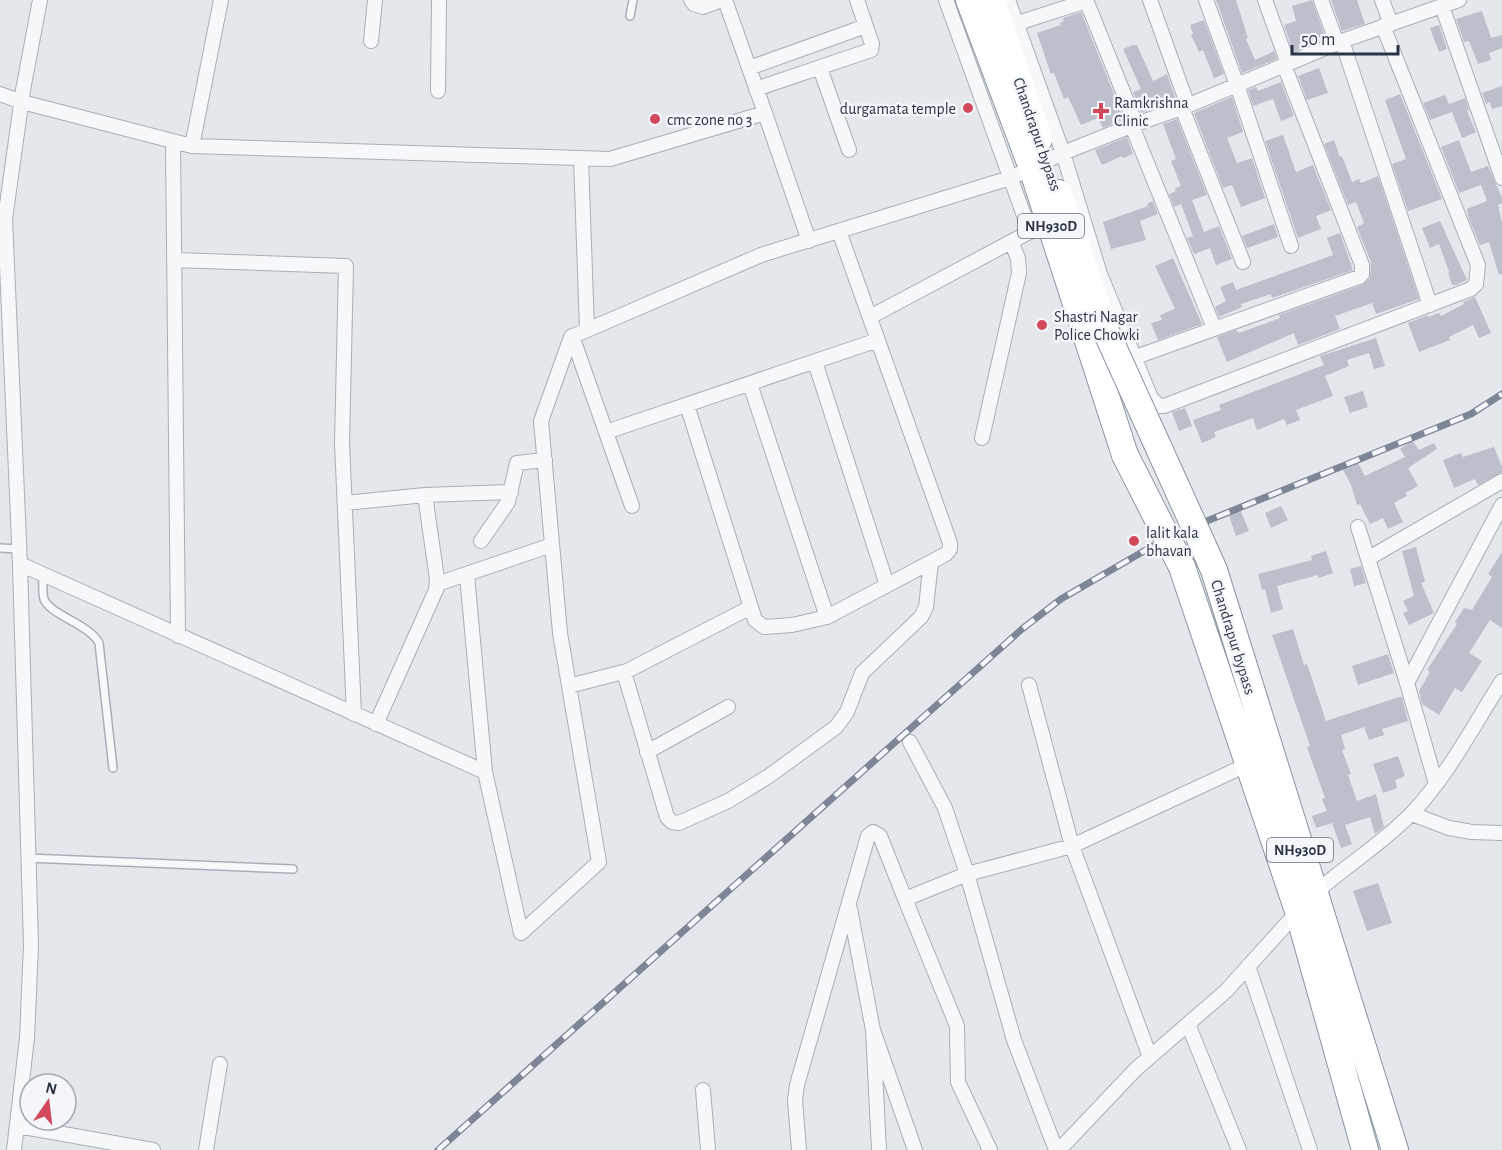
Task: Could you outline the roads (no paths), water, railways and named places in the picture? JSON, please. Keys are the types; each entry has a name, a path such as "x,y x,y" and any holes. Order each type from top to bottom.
{"highway":[{"name":"Chandrapur bypass","path":"969,0 1105,329 1214,570 1259,759"},
{"name":"Chandrapur bypass","path":"991,0 1008,26 1038,165 1040,227 1125,454 1182,567 1259,759 1306,902 1395,1150"},
{"name":"Chandrapur bypass","path":"1306,902 1365,1150"}],"street":[{"path":"23,1072 31,945 20,564 5,219 40,0"},
{"path":"192,146 221,0"},
{"path":"370,41 375,0"},
{"path":"438,91 439,0"},
{"path":"691,0 694,4 703,7 724,0 809,241"},
{"path":"756,89 871,50 872,44 857,0"},
{"path":"946,0 1100,274 1133,358 1151,398 1159,406 1471,289 1476,284 1478,266 1387,25 1382,0"},
{"path":"1008,0 1008,26 1086,1 1214,328"},
{"path":"1150,0 1185,107 1243,262"},
{"path":"1206,0 1291,246"},
{"path":"1133,358 1362,274 1362,265 1286,64 1265,0"},
{"path":"1321,0 1339,42 1430,304"},
{"path":"467,575 485,772 521,933 599,862 560,633 541,421 572,336 762,255 1038,165 1134,125 1185,107 1339,42 1438,5 1459,0"},
{"path":"1438,5 1502,178"},
{"path":"749,68 866,26"},
{"path":"820,68 849,150"},
{"path":"0,94 22,102 192,146 610,159 765,113"},
{"path":"173,142 178,636"},
{"path":"580,158 587,330"},
{"path":"870,318 1040,227"},
{"path":"687,405 758,625 764,627 792,625 827,616 946,554 950,549 950,543 839,231"},
{"path":"982,438 1019,273 1018,258 1011,242"},
{"path":"174,260 346,266 342,443 354,714"},
{"path":"572,336 632,506"},
{"path":"606,432 878,340"},
{"path":"815,362 887,585"},
{"path":"750,384 827,616"},
{"path":"480,541 505,508 517,463 545,460"},
{"path":"1369,558 1502,481"},
{"path":"345,503 425,495 511,492"},
{"path":"376,724 437,585 425,495"},
{"path":"1407,683 1502,505"},
{"path":"1358,527 1436,784"},
{"path":"437,585 552,544"},
{"path":"624,672 667,817 672,822 680,823 728,801 770,776 836,727 847,712 862,673 921,617 926,608 931,562"},
{"path":"20,564 485,772"},
{"path":"569,686 624,672 751,607"},
{"path":"910,742 945,808 967,874 1014,1040 1057,1150 1136,1069 1226,991 1306,902 1412,814 1457,757 1479,716 1502,681"},
{"path":"1029,685 1072,846 1150,1057"},
{"path":"647,752 728,707"},
{"path":"905,899 967,874 1072,846 1259,759"},
{"path":"1412,814 1449,828 1472,832 1502,833"},
{"path":"799,1150 796,1085 868,836 873,832 880,836 957,1026 958,1082 990,1150"},
{"path":"849,907 873,1030 879,1150"},
{"path":"1248,966 1310,1150"},
{"path":"1188,1024 1239,1150"},
{"path":"873,1030 915,1150"},
{"path":"206,1150 220,1064"},
{"path":"703,1090 708,1150"},
{"path":"14,1150 18,1126"},
{"path":"46,1132 110,1146 153,1150"}],"lane":[{"path":"630,16 633,0"},
{"path":"0,548 19,549"},
{"path":"43,575 43,595 48,605 93,634 99,643 112,768"},
{"path":"28,858 292,869"}],"railway":[{"path":"438,1150 1022,629 1061,599 1151,547 1197,525 1471,414 1502,394"}],"place":[{"name":"durgamata temple","path":"968,108"},
{"name":"Ramkrishna Clinic","path":"1101,111"},
{"name":"cmc zone no 3","path":"655,119"},
{"name":"Shastri Nagar Police Chowki","path":"1042,325"},
{"name":"lalit kala bhavan","path":"1134,541"}]}
